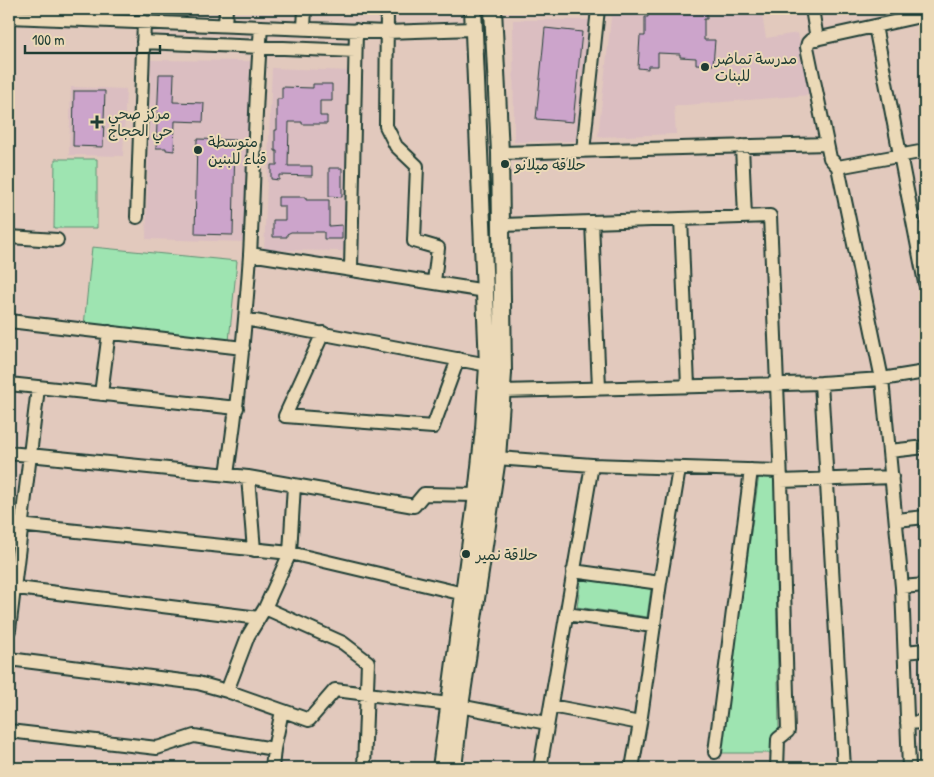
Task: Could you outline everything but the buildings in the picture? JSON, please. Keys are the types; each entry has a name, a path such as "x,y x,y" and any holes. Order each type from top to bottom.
{"main road":[{"path":"453,768 455,705 464,594 477,496 488,365 473,9"},
{"path":"441,768 455,705 497,458 502,391 502,225 493,9"}],"street":[{"path":"225,25 226,9"},
{"path":"304,28 305,9"},
{"path":"387,9 386,126 396,146 417,166 414,241 438,248 434,282"},
{"path":"583,151 598,9"},
{"path":"812,9 817,39"},
{"path":"16,14 120,15 144,22 387,32 473,29"},
{"path":"909,768 902,587 882,380 838,168 830,158 807,47 811,40 925,15"},
{"path":"138,218 144,22"},
{"path":"875,26 925,283"},
{"path":"227,474 237,408 243,348 250,254 261,27"},
{"path":"351,269 354,50 356,30"},
{"path":"143,42 354,50"},
{"path":"500,154 827,144"},
{"path":"742,146 745,217"},
{"path":"838,168 925,151"},
{"path":"502,225 770,216 781,476 788,731 778,739 777,768"},
{"path":"681,219 688,386"},
{"path":"592,222 599,388"},
{"path":"9,237 57,240"},
{"path":"250,254 486,291"},
{"path":"245,319 488,365"},
{"path":"9,321 243,348"},
{"path":"101,394 109,332"},
{"path":"323,334 284,416 433,427 458,359"},
{"path":"502,391 821,383 882,380 925,372"},
{"path":"821,383 844,768"},
{"path":"9,384 237,408"},
{"path":"9,630 15,525 30,456 38,388"},
{"path":"890,451 925,447"},
{"path":"9,454 227,474 414,506 424,494 477,496"},
{"path":"497,458 592,465 751,470 781,476 826,480 892,477"},
{"path":"540,768 592,465"},
{"path":"632,768 679,468"},
{"path":"715,752 751,470"},
{"path":"248,477 254,550"},
{"path":"227,691 248,636 262,613 290,553 294,485"},
{"path":"897,520 925,517"},
{"path":"15,525 290,553 464,594"},
{"path":"573,571 660,583"},
{"path":"902,587 925,585"},
{"path":"11,587 262,613 343,644 368,662 364,768"},
{"path":"566,614 653,626"},
{"path":"905,652 925,650"},
{"path":"9,659 198,683 227,691 309,720 335,690 455,705 548,723"},
{"path":"551,706 640,723"},
{"path":"272,768 282,711"},
{"path":"907,723 925,722"},
{"path":"9,731 156,748 194,736 274,749"}],"shaded area":[{"name":"مدرسة تماضر للبنات","path":"612,9 761,9 766,38 798,33 810,95 674,106 676,134 598,137"},
{"path":"513,20 589,20 576,141 514,142"},
{"name":"متوسطة قباء للبنين","path":"151,60 250,61 245,242 146,239"},
{"path":"272,68 351,71 347,251 264,250"},
{"name":"مركز صحي حي الحجاج","path":"71,87 126,89 123,156 69,155"}],"green space":[{"path":"55,159 97,159 97,228 54,228"},
{"path":"92,247 237,261 229,341 84,326"},
{"path":"759,475 774,475 779,732 771,753 720,753"},
{"path":"581,579 651,589 647,617 577,607"}],"place":[{"name":"مدرسة تماضر للبنات","path":"705,67"},
{"name":"مركز صحي حي الحجاج","path":"97,122"},
{"name":"متوسطة قباء للبنين","path":"198,150"},
{"name":"حلاقه ميلانو","path":"505,164"},
{"name":"حلاقة نمير","path":"466,554"}]}
